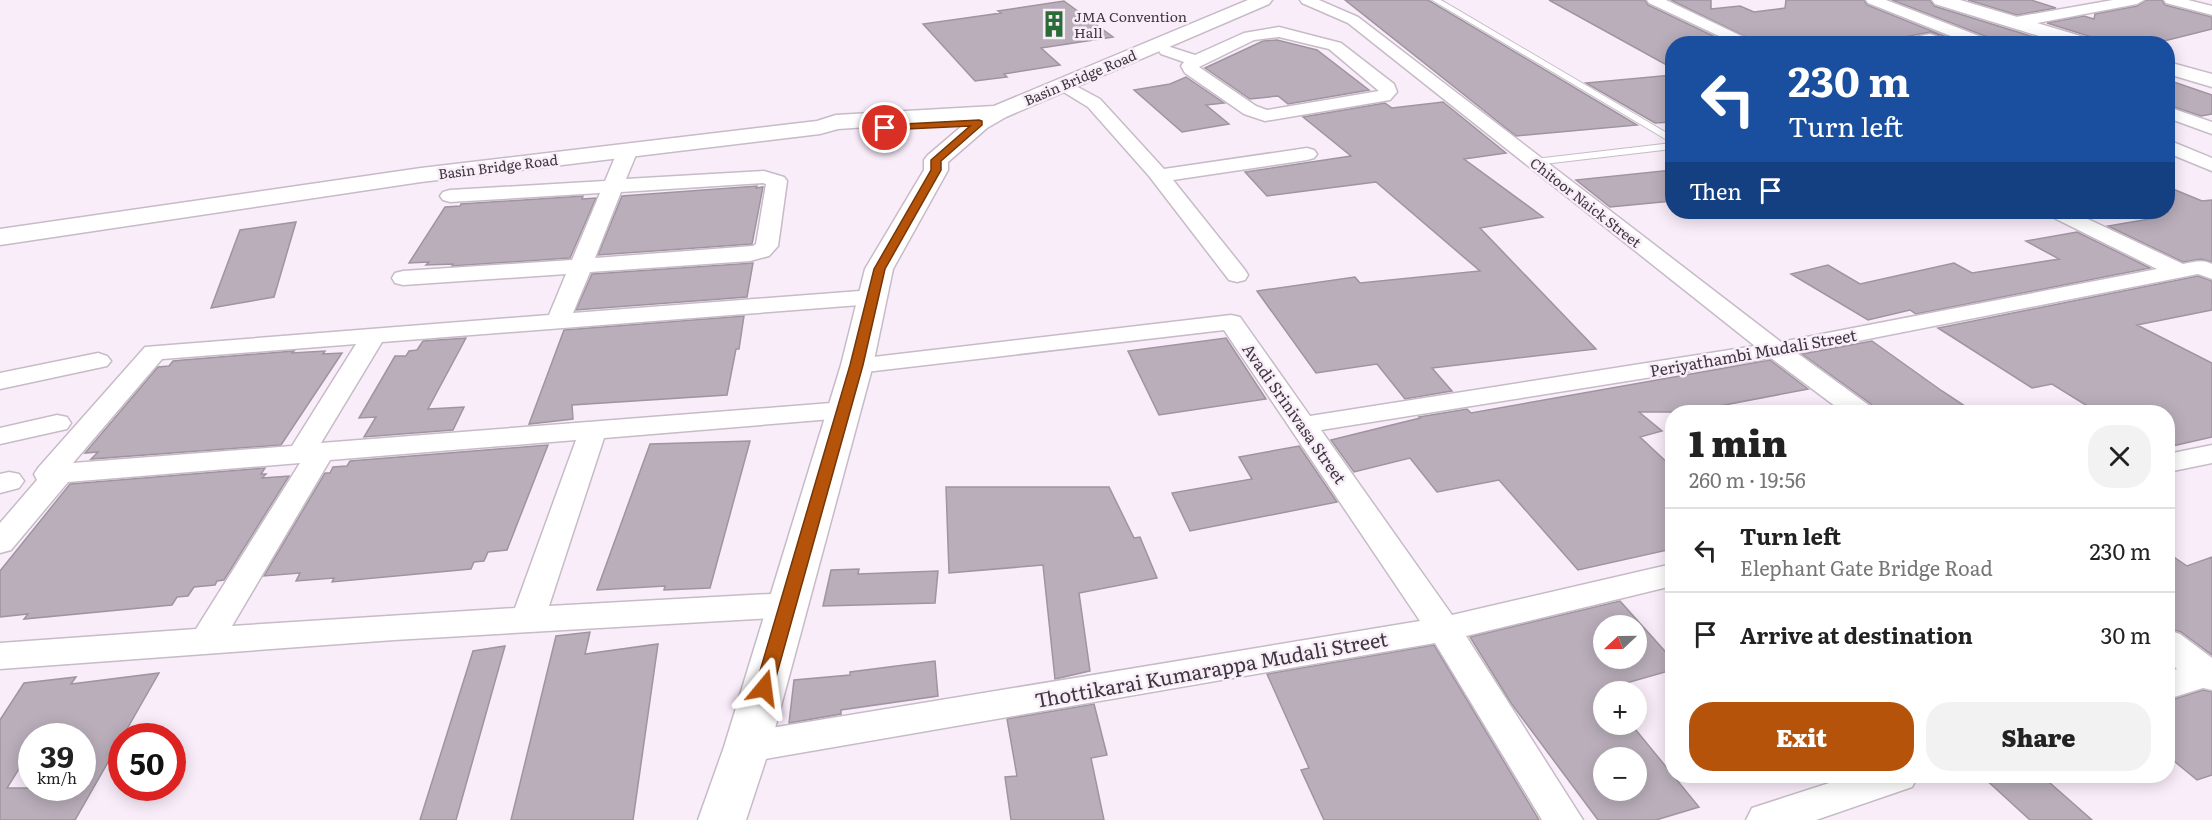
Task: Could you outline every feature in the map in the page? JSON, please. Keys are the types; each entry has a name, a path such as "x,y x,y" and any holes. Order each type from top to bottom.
{"main road":[{"path":"1941,0 2061,36"},
{"path":"722,820 747,747 857,365 879,269 936,170 936,160 1005,116 1068,87 1167,51 1270,2"},
{"name":"Basin Bridge Road","path":"0,237 410,177 628,150 820,127 837,130 1005,116 1270,2"},
{"path":"2175,70 2212,81"},
{"path":"936,170 952,166 1005,116"}],"street":[{"name":"Chitoor Naick Street","path":"1307,0 1353,20 1776,350 1851,405"},
{"path":"1654,0 1733,36"},
{"path":"1873,0 1965,36"},
{"path":"2016,22 2137,0"},
{"path":"2171,0 2212,11"},
{"path":"1167,51 1196,61 1250,36 1279,32 1297,35 1335,46 1388,88 1388,92 1384,96 1265,116 1250,110 1191,69 1189,66 1196,61"},
{"path":"1068,87 1094,103 1159,176 1237,274"},
{"path":"2175,115 2212,128"},
{"path":"2175,149 2212,165"},
{"path":"558,321 628,150"},
{"path":"1159,176 1307,154"},
{"path":"403,278 750,254 767,246 777,181 773,178 450,196"},
{"path":"2075,219 2197,270"},
{"name":"Periyathambi Mudali Street","path":"1304,425 1776,350 2197,270"},
{"path":"844,410 48,474 154,352 873,297"},
{"name":"Avadi Srinivasa Street","path":"857,365 1232,322 1444,629 1563,820"},
{"path":"207,639 374,335"},
{"path":"0,381 98,361"},
{"path":"0,436 57,423"},
{"path":"528,618 592,430"},
{"path":"2175,462 2212,454"},
{"path":"0,543 59,473"},
{"name":"Thottikarai Kumarappa Mudali Street","path":"747,747 1444,629 1665,577"},
{"path":"0,656 207,639 528,618 788,605"},
{"path":"2175,649 2210,674"},
{"path":"2175,684 2210,674"},
{"path":"1766,820 1878,783"}],"lane":[{"path":"1436,0 1665,136"},
{"path":"1535,162 1665,147"}],"building":[{"path":"1345,0 1428,0 1637,125 1516,136"},
{"path":"1549,0 1645,0 1648,5 1713,36 1665,36 1665,64"},
{"path":"1671,0 1711,0 1711,9 1740,6 1754,12 1785,8 1786,0 1864,0 1867,5 1944,36 1930,32 1910,36 1744,36"},
{"path":"1892,0 1930,0 1934,6 2030,36 1985,36"},
{"path":"1968,0 2031,0 2056,8 2017,15"},
{"path":"2146,0 2162,0 2165,5 2212,17 2212,29 2175,38 2175,36 2089,36 2047,23 2084,16 2094,19 2095,14 2137,6"},
{"path":"1064,1 1113,37 1041,48 1060,65 1004,74 1007,77 975,81 923,24 1001,13 998,11"},
{"path":"1277,40 1317,50 1369,90 1288,104 1278,96 1250,99 1205,68 1263,41"},
{"path":"1665,76 1665,122 1655,123 1586,83"},
{"path":"1186,77 1224,103 1206,105 1229,124 1182,132 1134,90 1170,84"},
{"path":"2175,82 2212,95 2212,114 2201,116 2175,107"},
{"path":"1443,102 1506,153 1464,159 1543,217 1480,228 1596,349 1432,368 1452,391 1405,399 1377,364 1316,373 1257,291 1355,277 1360,283 1480,271 1376,182 1267,196 1245,172 1351,156 1303,117 1385,103 1392,108"},
{"path":"1665,171 1665,202 1610,207 1576,180"},
{"path":"757,186 756,188 763,187 752,244 598,255 622,196"},
{"path":"2175,190 2202,201 2212,200 2212,262 2201,259 2183,262 2108,226 2149,219 2175,219"},
{"path":"583,196 582,199 596,198 570,258 452,266 453,264 426,265 429,262 409,263 445,207"},
{"path":"296,222 274,297 211,308 240,230"},
{"path":"2077,232 2150,268 1916,314 1910,310 1868,320 1791,274 1828,265 1860,284 1954,263 1972,273 2059,259 2026,241"},
{"path":"753,263 747,297 576,310 592,274"},
{"path":"2198,276 2212,281 2212,310 2137,325 2212,363 2212,437 2175,445 2175,405 2086,405 2052,384 2032,388 1938,328"},
{"path":"744,316 739,349 736,349 727,395 572,405 573,419 529,424 564,330"},
{"path":"466,338 428,409 464,407 453,430 364,437 376,417 359,418 395,356 406,356 409,351 417,350 423,341"},
{"path":"1226,338 1266,399 1159,415 1128,351"},
{"path":"1872,341 1963,405 1872,405 1802,354"},
{"path":"294,351 292,353 325,351 323,354 342,353 281,445 91,459 98,452 85,453 158,367 169,366 173,361"},
{"path":"1770,360 1808,389 1725,405 1665,405 1665,412 1639,412 1662,431 1640,437 1665,460 1665,551 1578,570 1499,480 1437,492 1410,458 1354,472 1331,440 1419,417 1467,409 1471,413"},
{"path":"750,441 710,588 664,590 665,586 597,590 650,444"},
{"path":"548,445 507,550 488,552 484,561 474,562 471,569 332,582 334,578 296,581 300,573 264,576 325,473 330,473 333,467 347,466 350,461"},
{"path":"1299,446 1337,502 1190,531 1172,493 1252,479 1239,457"},
{"path":"265,468 261,474 266,474 262,478 289,476 224,580 217,581 215,585 194,587 188,596 177,597 172,605 24,619 28,614 0,617 0,571 70,484"},
{"path":"946,487 1109,487 1134,538 1140,537 1157,578 1079,593 1090,671 1055,679 1043,565 949,573"},
{"path":"2212,557 2212,655 2181,632 2175,630 2175,558 2187,566"},
{"path":"859,569 858,574 938,571 935,603 823,606 831,570"},
{"path":"1620,601 1633,615 1593,615 1593,669 1647,669 1647,631 1665,651 1665,672 1634,681 1593,681 1593,735 1640,735 1665,766 1665,783 1679,783 1699,807 1656,820 1598,820 1511,703 1470,637"},
{"path":"590,632 585,654 658,644 633,820 511,820 556,636"},
{"path":"1434,645 1539,820 1324,820 1301,770 1309,768 1267,674"},
{"path":"505,646 456,820 420,820 473,651"},
{"path":"935,661 938,696 841,710 841,714 789,723 794,680 850,675 850,672"},
{"path":"159,673 130,723 108,723 108,762 96,783 96,723 18,723 18,770 7,788 18,788 18,801 86,801 75,820 0,820 0,720 24,683 76,677 71,684"},
{"path":"2203,690 2212,692 2212,775 2197,780 2175,762 2175,699"},
{"path":"1094,704 1107,755 1091,758 1104,820 1011,820 1005,777 1017,776 1007,719"},
{"path":"1990,783 2050,783 2092,820 2030,820"}],"place":[{"name":"JMA Convention Hall","path":"1054,24"}],"route":[{"path":"764,688 857,365 879,269 936,170 936,160 979,123 885,128"}]}
